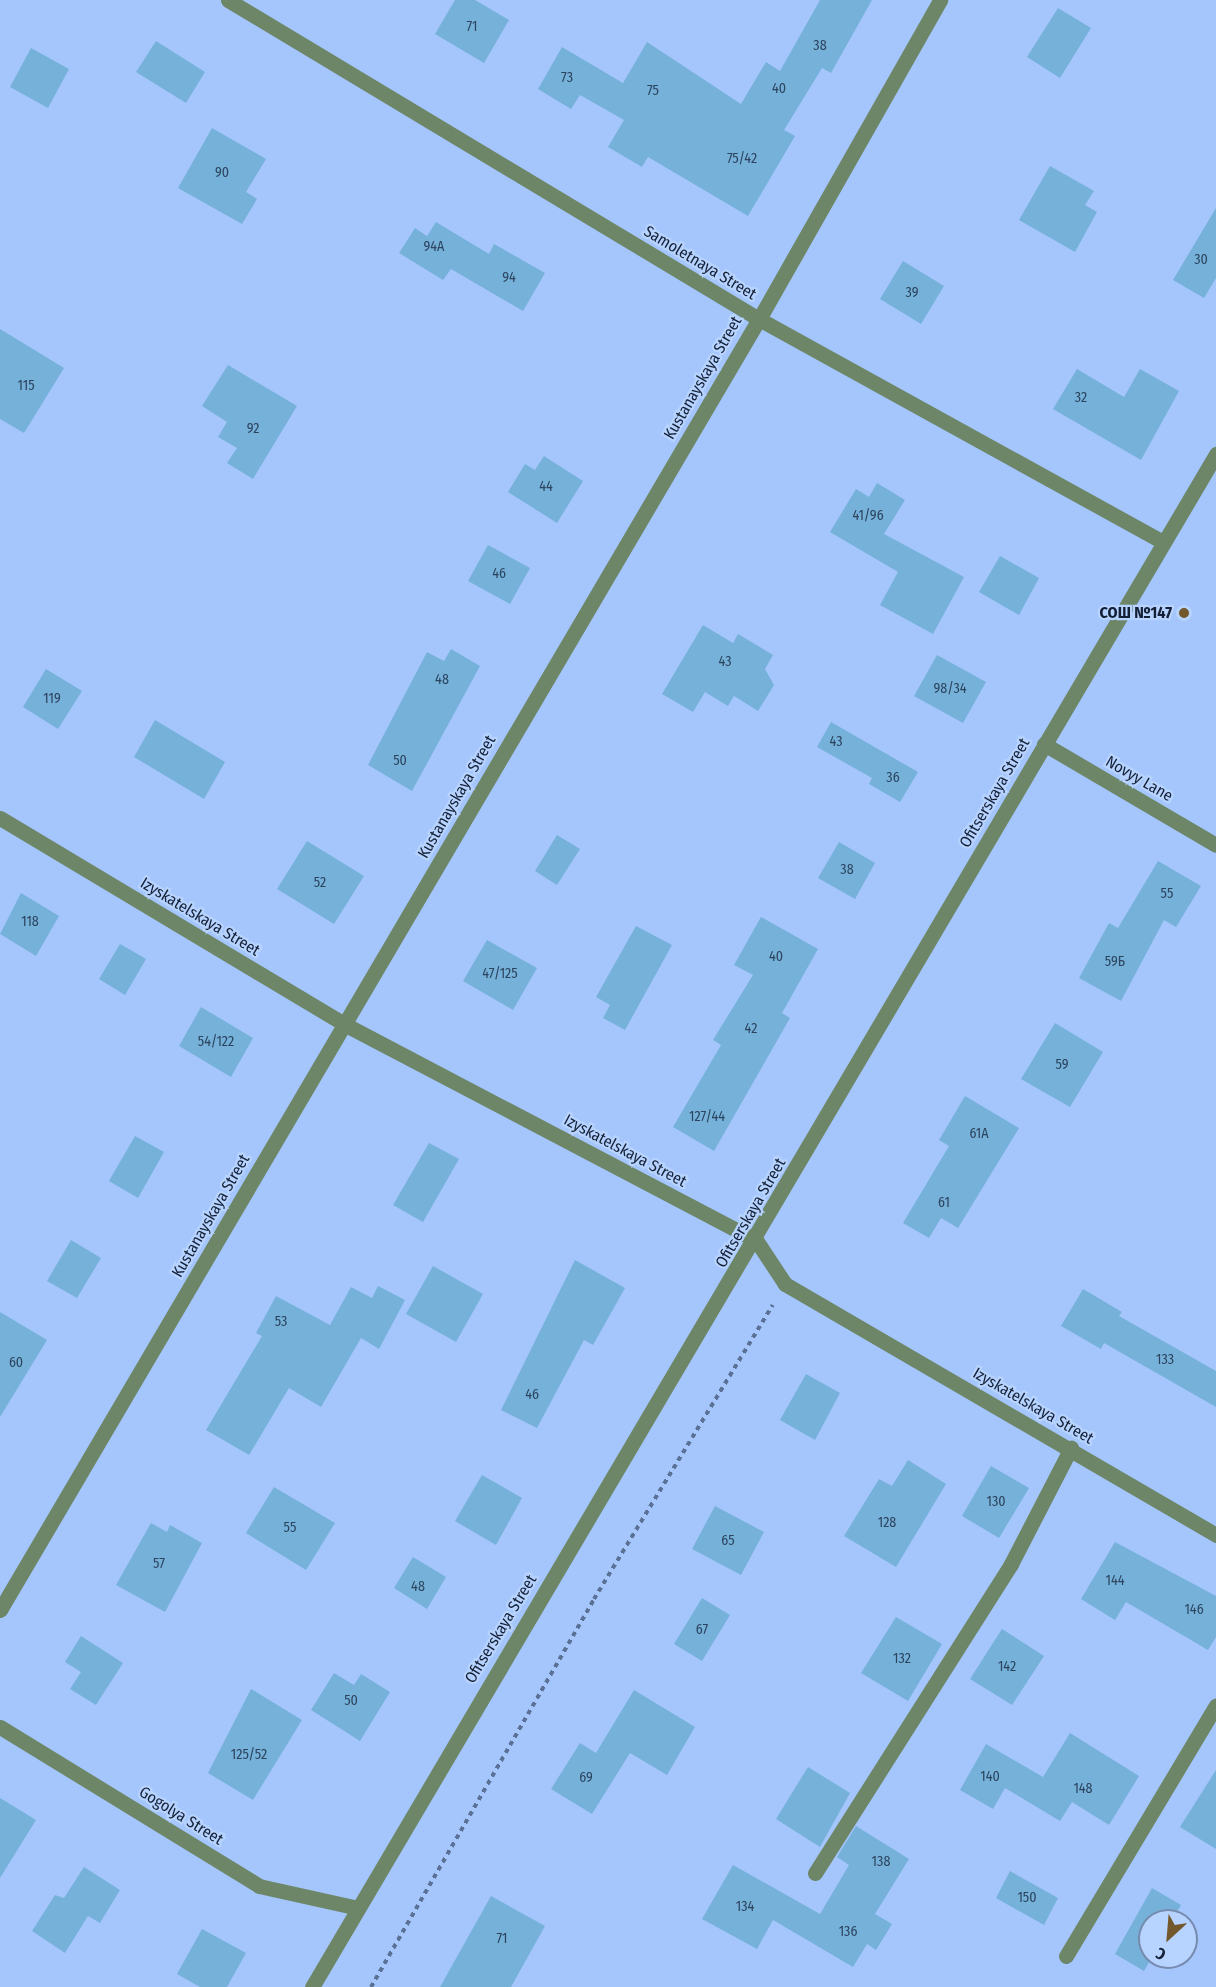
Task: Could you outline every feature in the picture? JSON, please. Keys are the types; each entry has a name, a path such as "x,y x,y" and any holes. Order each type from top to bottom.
{"street":[{"name":"Samoletnaya Street","path":"228,0 759,319 1162,542"},
{"name":"Kustanayskaya Street","path":"0,1610 759,319 940,0"},
{"name":"Ofitserskaya Street","path":"312,1987 354,1907 756,1240 1162,542 1216,454"},
{"name":"Novyy Lane","path":"1044,744 1216,845"},
{"name":"Izyskatelskaya Street","path":"0,818 344,1024 756,1240 785,1284 1071,1448 1216,1535"},
{"path":"815,1873 1011,1564 1071,1448"},
{"path":"1066,1956 1216,1705"},
{"name":"Gogolya Street","path":"0,1727 259,1886 354,1907"}],"path":[{"path":"371,1987 594,1599 785,1284"}],"building":[{"path":"455,0 475,0 509,20 484,63 435,34"},
{"path":"820,0 872,0 831,73 822,68 784,130 795,136 748,216 648,157 642,167 608,147 624,120 580,95 571,109 538,89 562,47 623,83 647,42 741,104 766,62 780,71"},
{"path":"1058,8 1091,28 1060,78 1027,57"},
{"path":"156,41 205,72 186,103 136,72"},
{"path":"31,48 69,69 48,108 10,87"},
{"path":"212,128 266,159 246,192 257,199 242,224 178,188"},
{"path":"1050,166 1094,191 1085,205 1097,212 1075,252 1019,220"},
{"path":"1216,208 1216,278 1204,298 1173,280"},
{"path":"436,222 489,254 494,244 545,273 523,311 451,269 443,280 399,253 415,228 427,236"},
{"path":"903,261 944,286 921,324 880,299"},
{"path":"0,329 64,368 24,433 0,419"},
{"path":"228,365 297,406 253,479 227,463 237,448 218,437 227,422 202,406"},
{"path":"1077,369 1124,397 1140,369 1179,391 1141,460 1053,409"},
{"path":"544,456 583,481 557,523 508,492 525,464 535,470"},
{"path":"877,483 905,500 884,534 964,577 933,634 880,605 898,572 830,532 856,489 869,497"},
{"path":"488,545 530,568 510,604 468,581"},
{"path":"1000,556 1039,578 1019,615 979,592"},
{"path":"703,625 733,643 738,634 773,655 765,669 774,685 758,711 734,696 728,706 705,692 693,712 662,694"},
{"path":"451,649 480,666 412,791 368,765 427,652 444,661"},
{"path":"937,655 986,682 963,723 914,696"},
{"path":"46,669 82,691 58,729 23,707"},
{"path":"155,720 225,762 204,799 134,757"},
{"path":"831,722 918,772 900,802 869,784 872,778 817,747"},
{"path":"557,835 580,849 557,885 535,871"},
{"path":"307,841 364,876 334,924 277,889"},
{"path":"839,842 875,863 855,899 818,878"},
{"path":"1158,861 1201,886 1176,927 1164,920 1121,1001 1079,978 1109,923 1118,928"},
{"path":"21,893 59,916 36,956 0,934"},
{"path":"761,917 818,949 782,1013 790,1018 714,1151 673,1127 721,1045 713,1040 753,975 734,965"},
{"path":"636,926 672,945 625,1030 603,1018 610,1005 596,997"},
{"path":"487,940 537,968 513,1010 463,981"},
{"path":"120,944 146,959 125,995 99,979"},
{"path":"201,1007 253,1038 231,1077 179,1046"},
{"path":"1055,1023 1103,1052 1070,1107 1021,1079"},
{"path":"965,1096 1019,1128 958,1228 941,1218 929,1238 903,1223 949,1146 939,1140"},
{"path":"135,1136 164,1152 138,1198 109,1181"},
{"path":"429,1143 459,1159 423,1222 393,1205"},
{"path":"71,1240 101,1258 77,1298 47,1281"},
{"path":"575,1260 625,1288 593,1345 584,1340 537,1428 501,1410"},
{"path":"433,1266 483,1294 456,1342 406,1314"},
{"path":"378,1286 405,1300 379,1349 361,1338 321,1407 289,1388 249,1455 206,1430 262,1336 256,1333 276,1296 330,1325 351,1287 372,1298"},
{"path":"1083,1289 1122,1312 1119,1316 1216,1371 1216,1407 1104,1343 1101,1349 1061,1326"},
{"path":"0,1312 47,1340 0,1417"},
{"path":"806,1374 840,1393 815,1440 780,1420"},
{"path":"908,1460 946,1484 896,1567 844,1536 879,1479 892,1486"},
{"path":"991,1466 1029,1488 999,1538 962,1516"},
{"path":"482,1475 522,1498 496,1545 455,1521"},
{"path":"274,1487 335,1523 306,1570 246,1533"},
{"path":"715,1506 764,1532 741,1575 692,1549"},
{"path":"151,1523 167,1532 170,1525 202,1543 165,1612 116,1585"},
{"path":"1115,1542 1216,1596 1216,1637 1208,1650 1126,1602 1115,1620 1081,1599"},
{"path":"413,1557 446,1577 427,1609 394,1588"},
{"path":"702,1598 730,1615 702,1661 674,1644"},
{"path":"896,1617 942,1644 908,1701 861,1673"},
{"path":"1002,1629 1044,1656 1012,1705 970,1679"},
{"path":"81,1636 123,1663 96,1705 70,1689 81,1672 65,1662"},
{"path":"334,1673 354,1685 361,1674 390,1692 360,1741 311,1710"},
{"path":"251,1689 302,1720 253,1800 208,1773"},
{"path":"634,1690 695,1727 667,1775 630,1753 592,1814 551,1789 580,1743 596,1753"},
{"path":"1070,1733 1139,1776 1109,1825 1072,1802 1060,1821 1005,1788 993,1809 960,1790 986,1744 1043,1777"},
{"path":"808,1767 850,1793 820,1847 776,1819"},
{"path":"1216,1770 1216,1849 1180,1827"},
{"path":"0,1798 36,1820 0,1878"},
{"path":"856,1826 909,1859 875,1914 892,1924 876,1950 867,1944 853,1967 773,1920 757,1949 702,1919 733,1865 820,1914 849,1865 837,1857"},
{"path":"84,1867 120,1890 100,1923 88,1916 65,1953 32,1931 55,1895 64,1898"},
{"path":"1010,1871 1058,1898 1044,1925 996,1898"},
{"path":"1152,1888 1181,1905 1179,1909 1140,1909"},
{"path":"491,1896 545,1926 511,1987 440,1987"},
{"path":"1138,1913 1138,1967 1115,1954"},
{"path":"202,1929 246,1953 227,1987 200,1987 177,1974"}],"place":[{"name":"СОШ №147","path":"1184,613"}]}
